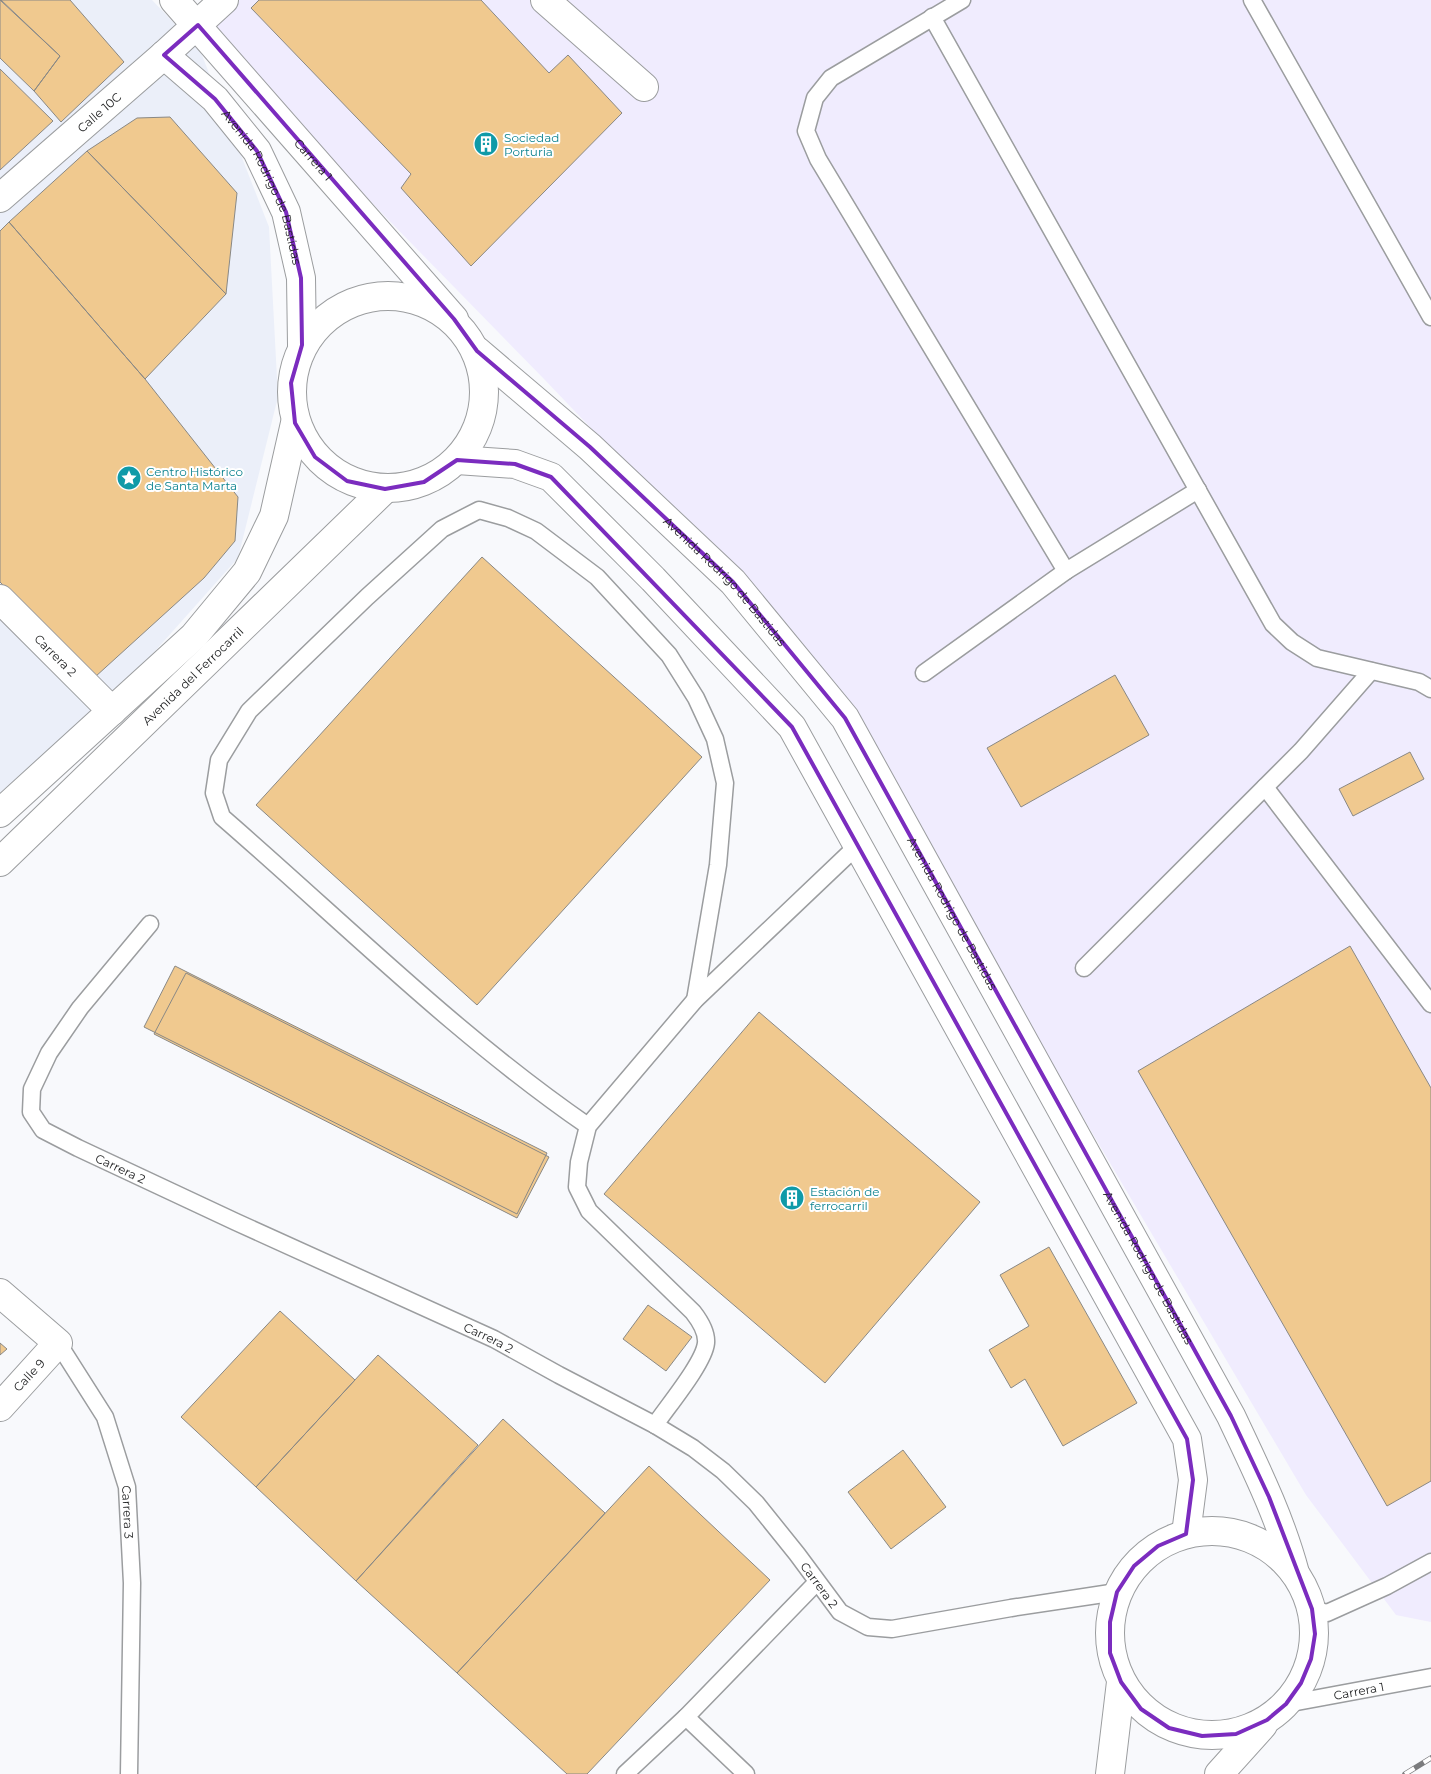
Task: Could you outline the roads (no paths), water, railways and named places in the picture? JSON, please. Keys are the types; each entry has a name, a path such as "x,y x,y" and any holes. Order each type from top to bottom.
{"main road":[{"name":"Carrera 1","path":"174,0 198,25 454,319 476,351"},
{"name":"Calle 10C","path":"0,198 198,25 224,0"},
{"path":"545,0 644,87"},
{"name":"Avenida Rodrigo de Bastidas","path":"164,55 215,98 257,151 282,203 286,212 301,278 302,345"},
{"path":"0,813 194,636 247,572 274,516 295,423 291,383 302,345 332,312 372,295 415,298 454,319"},
{"path":"295,423 315,457 347,480 385,489 424,482 457,460 478,428 485,389 476,351"},
{"name":"Avenida Rodrigo de Bastidas","path":"476,351 590,447 733,582 845,718 1231,1416 1269,1497 1285,1538 1295,1573"},
{"path":"457,460 515,464 551,477 653,579 792,726 1186,1439 1193,1480 1186,1534"},
{"name":"Avenida del Ferrocarril","path":"0,862 385,489"},
{"name":"Carrera 2","path":"0,599 112,711"},
{"name":"Carrera 3","path":"0,1293 58,1344"},
{"name":"Calle 9","path":"0,1407 58,1344"},
{"name":"Carrera 1","path":"1217,1530 1247,1536 1274,1551 1295,1573 1305,1590 1312,1609 1315,1634 1311,1659 1301,1683 1276,1712 1236,1734 1202,1736 1169,1728 1141,1709 1121,1682 1110,1653 1110,1622 1118,1592 1134,1566 1158,1546 1186,1534 1217,1530"},
{"path":"1110,1774 1121,1682"},
{"path":"1219,1774 1276,1712"}],"lane":[{"path":"962,0 832,78 815,98 806,131 818,160 1066,571"},
{"path":"1252,0 1431,317"},
{"path":"932,18 1273,624 1292,642 1317,658 1419,682 1431,689"},
{"path":"924,673 1066,571 1198,490"},
{"path":"588,1126 549,1099 470,1037 222,816 214,793 219,760 249,711 367,597 442,529 479,510 508,518 536,531 597,577 669,655 696,698 715,738 725,783 718,865 695,1000"},
{"path":"1084,968 1300,751 1372,671"},
{"path":"1265,787 1431,1004"},
{"path":"655,1425 701,1359 707,1342 702,1324 693,1312 589,1211 577,1187 579,1162 588,1126 695,1000 858,845"},
{"name":"Carrera 2","path":"150,924 80,1008 49,1053 32,1089 31,1112 43,1130 227,1218 494,1339 655,1425 693,1448 723,1471 756,1503 840,1612 868,1627 892,1629 1118,1592"},
{"name":"Carrera 3","path":"58,1344 105,1417 127,1487 132,1583 129,1774"},
{"path":"1312,1609 1327,1613 1387,1586 1431,1562"},
{"path":"626,1774 686,1717 816,1582"},
{"name":"Carrera 1","path":"1276,1712 1431,1677"},
{"path":"686,1717 746,1774"}],"railway":[{"path":"1405,1774 1431,1758"}],"place":[{"name":"Sociedad Porturia","path":"486,144"},
{"name":"Centro Histórico de Santa Marta","path":"129,478"},
{"name":"Estación de ferrocarril","path":"792,1198"}]}
